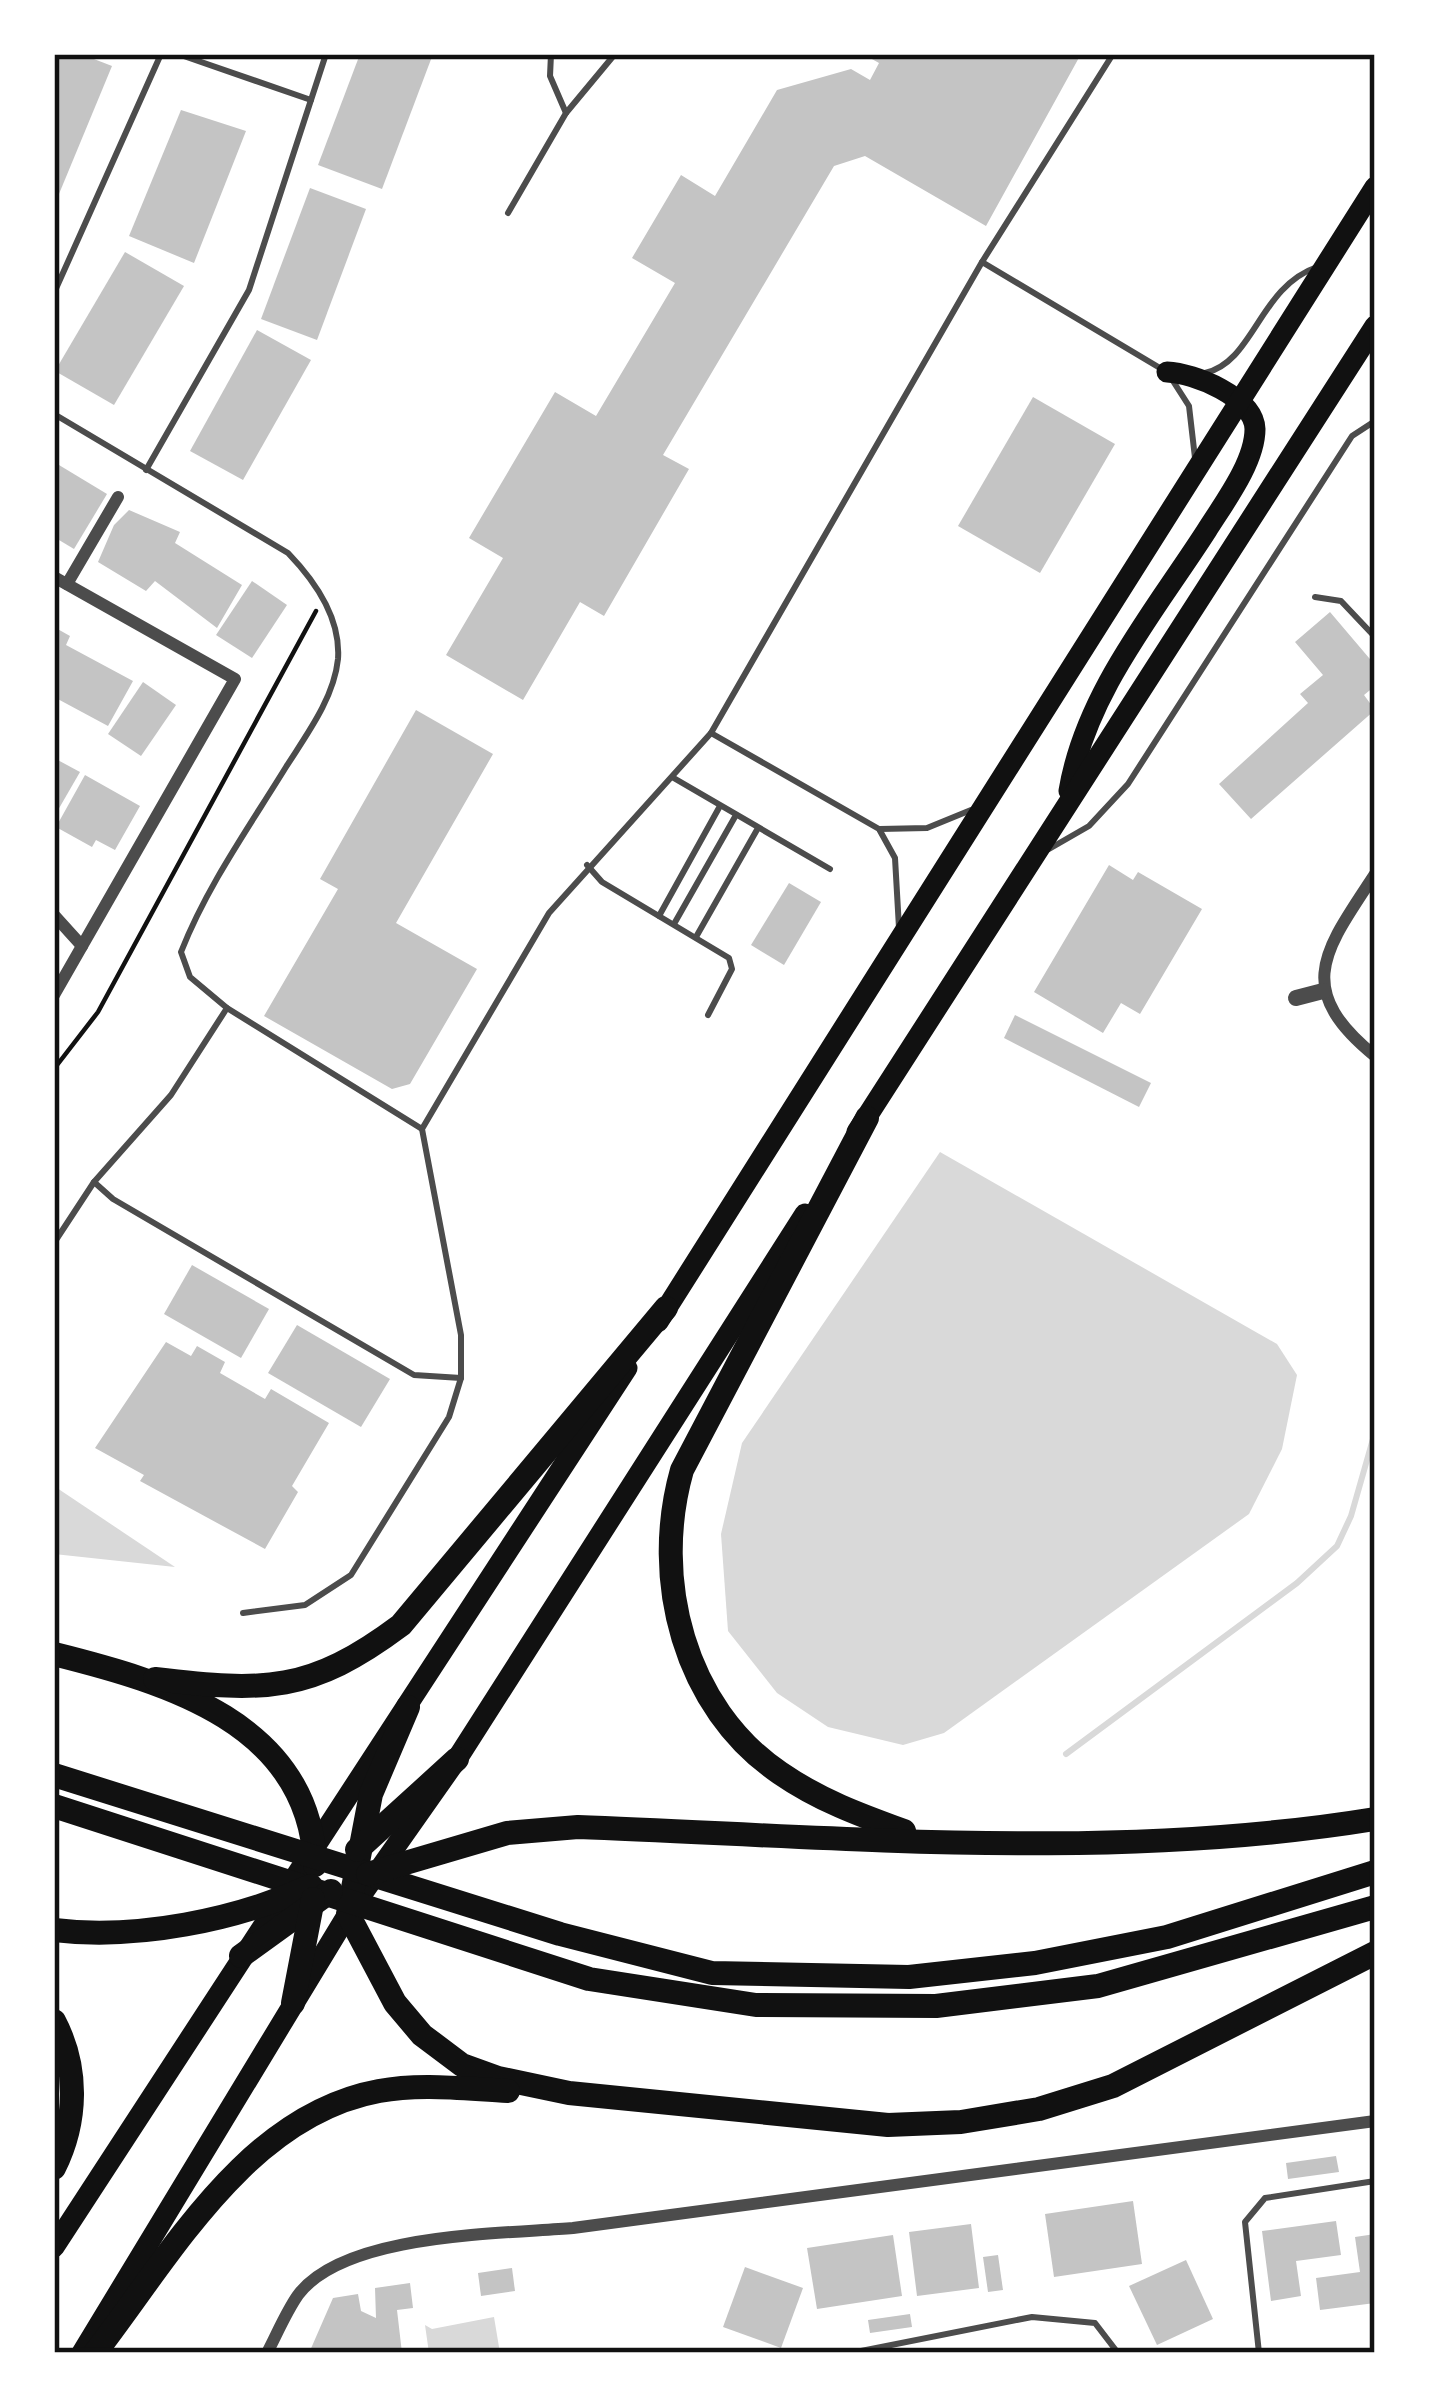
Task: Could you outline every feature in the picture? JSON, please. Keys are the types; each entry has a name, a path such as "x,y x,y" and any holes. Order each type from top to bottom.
{"highway":[{"path":"866,1118 682,1470 672,1506 675,1606 686,1654 740,1740 778,1772 832,1805 929,1840"},
{"path":"54,1654 155,1679 239,1689 301,1682 351,1662 401,1624 666,1308"},
{"path":"155,1679 229,1716 290,1778 314,1848 314,1893 293,2003"},
{"path":"407,1707 371,1794 360,1847 367,1875 348,1914 395,2003 422,2035 462,2065 569,2093"},
{"path":"241,1956 457,1759"},
{"path":"54,1775 465,1903 712,1973 910,1977 1036,1963 1167,1937 1375,1872"},
{"path":"54,1806 589,1979 756,2006 936,2006 1099,1985 1375,1906"},
{"path":"54,1930 144,1930 314,1893 506,1834 578,1827 929,1840 1196,1840 1375,1819"},
{"path":"94,2353 215,2198 287,2129 330,2106 378,2091 569,2093 888,2125 961,2122 1039,2109 1113,2086 1375,1953"},
{"path":"54,2021 72,2079 73,2111 54,2168"}],"main road":[{"path":"54,2247 666,1308 1375,187"},
{"path":"367,1875 457,1759 1375,326"},
{"path":"1067,803 1072,770 1095,708 1249,452 1255,428 1239,402 1177,373"},
{"path":"82,2353 348,1914"}],"street":[{"path":"68,584 118,497"},
{"path":"54,577 235,679 54,995"},
{"path":"1375,874 1330,943 1323,991 1348,1034 1375,1056"},
{"path":"54,915 82,946"},
{"path":"1296,998 1323,991"},
{"path":"267,2353 300,2292 349,2257 456,2238 573,2228 1375,2121"}],"lane":[{"path":"54,293 161,54"},
{"path":"178,54 310,100"},
{"path":"146,470 241,307 326,54"},
{"path":"551,54 550,76 566,113"},
{"path":"508,213 566,113 615,54"},
{"path":"243,1613 305,1605 351,1575 449,1417 461,1378 461,1335 422,1129 549,913 711,733 982,262 1113,54"},
{"path":"982,262 1177,373 1224,366 1280,287 1326,264"},
{"path":"1177,373 1189,406 1192,476"},
{"path":"54,414 288,553 315,581 333,622 338,658 324,705 196,914 181,952 190,977 227,1008 422,1129"},
{"path":"1034,855 1089,826 1128,784 1352,436 1375,421"},
{"path":"1315,597 1341,601 1375,637"},
{"path":"711,733 879,830 895,858 900,940"},
{"path":"672,777 830,869"},
{"path":"879,830 927,828 986,805"},
{"path":"659,916 720,806"},
{"path":"674,924 736,815"},
{"path":"696,937 758,828"},
{"path":"587,866 602,882 724,952 732,969 708,1016"},
{"path":"54,1243 94,1182 171,1095 227,1008"},
{"path":"94,1182 113,1199 414,1375 461,1378"},
{"path":"1259,2353 1245,2222 1265,2198 1375,2181"},
{"path":"851,2353 1031,2318 1095,2323 1118,2353"}],"path":[{"path":"54,1069 98,1012 322,598"}],"shaded area":[{"path":"940,1152 1277,1344 1297,1375 1282,1449 1249,1514 944,1733 903,1745 828,1727 777,1693 728,1631 721,1534 742,1443"},
{"path":"54,1486 175,1567 54,1554"},
{"path":"494,2317 500,2353 429,2353 425,2325 432,2329"}],"building":[{"path":"54,54 81,54 112,66 54,206"},
{"path":"360,54 433,54 382,189 318,165"},
{"path":"863,54 1081,54 986,226 865,156 834,166 663,455 689,469 604,616 580,602 523,700 446,655 503,558 469,538 555,392 596,416 675,283 632,258 681,175 715,196 777,90 851,69 870,80 879,63"},
{"path":"181,110 246,131 194,263 129,236"},
{"path":"310,188 366,209 317,340 261,319"},
{"path":"125,252 184,286 114,405 55,371"},
{"path":"257,330 311,360 243,480 190,451"},
{"path":"1033,397 1115,444 1040,573 958,526"},
{"path":"54,462 107,494 74,549 54,537"},
{"path":"129,510 180,532 175,543 242,585 217,628 155,581 146,591 98,562 114,525"},
{"path":"252,581 287,605 252,658 216,635"},
{"path":"1330,612 1375,665 1375,686 1364,695 1375,710 1251,819 1219,784 1308,703 1300,694 1323,675 1295,642"},
{"path":"54,627 70,636 66,645 133,681 108,726 54,697"},
{"path":"143,682 176,705 141,756 108,734"},
{"path":"416,710 493,754 396,923 477,969 410,1084 392,1089 264,1016 338,889 320,879"},
{"path":"54,758 80,772 54,817"},
{"path":"85,775 140,806 115,850 96,840 92,847 56,827"},
{"path":"1109,865 1133,880 1138,872 1202,909 1140,1014 1121,1003 1103,1033 1034,992"},
{"path":"789,883 821,902 784,965 751,945"},
{"path":"1015,1015 1151,1083 1139,1107 1004,1038"},
{"path":"192,1265 269,1309 241,1358 164,1314"},
{"path":"297,1325 390,1379 361,1427 268,1373"},
{"path":"166,1342 191,1356 197,1346 225,1362 220,1373 265,1399 271,1389 329,1423 292,1486 298,1492 265,1549 140,1481 144,1475 95,1448"},
{"path":"1336,2156 1339,2172 1288,2179 1286,2163"},
{"path":"1133,2201 1142,2264 1054,2277 1045,2214"},
{"path":"1336,2221 1341,2255 1296,2261 1301,2296 1271,2301 1262,2231"},
{"path":"971,2224 979,2288 917,2296 909,2232"},
{"path":"1375,2234 1375,2303 1320,2310 1316,2278 1360,2272 1355,2237"},
{"path":"893,2235 902,2296 817,2309 807,2248"},
{"path":"998,2255 1003,2290 988,2292 983,2257"},
{"path":"1186,2260 1213,2319 1157,2345 1129,2286"},
{"path":"745,2267 803,2288 781,2348 723,2327"},
{"path":"512,2268 515,2291 481,2296 478,2273"},
{"path":"410,2283 413,2308 397,2310 402,2353 309,2353 333,2298 358,2294 361,2311 376,2318 375,2288"},
{"path":"910,2314 912,2327 870,2333 868,2320"}],"waterway":[{"path":"1066,1754 1297,1583 1337,1546 1351,1516 1375,1432"}]}
